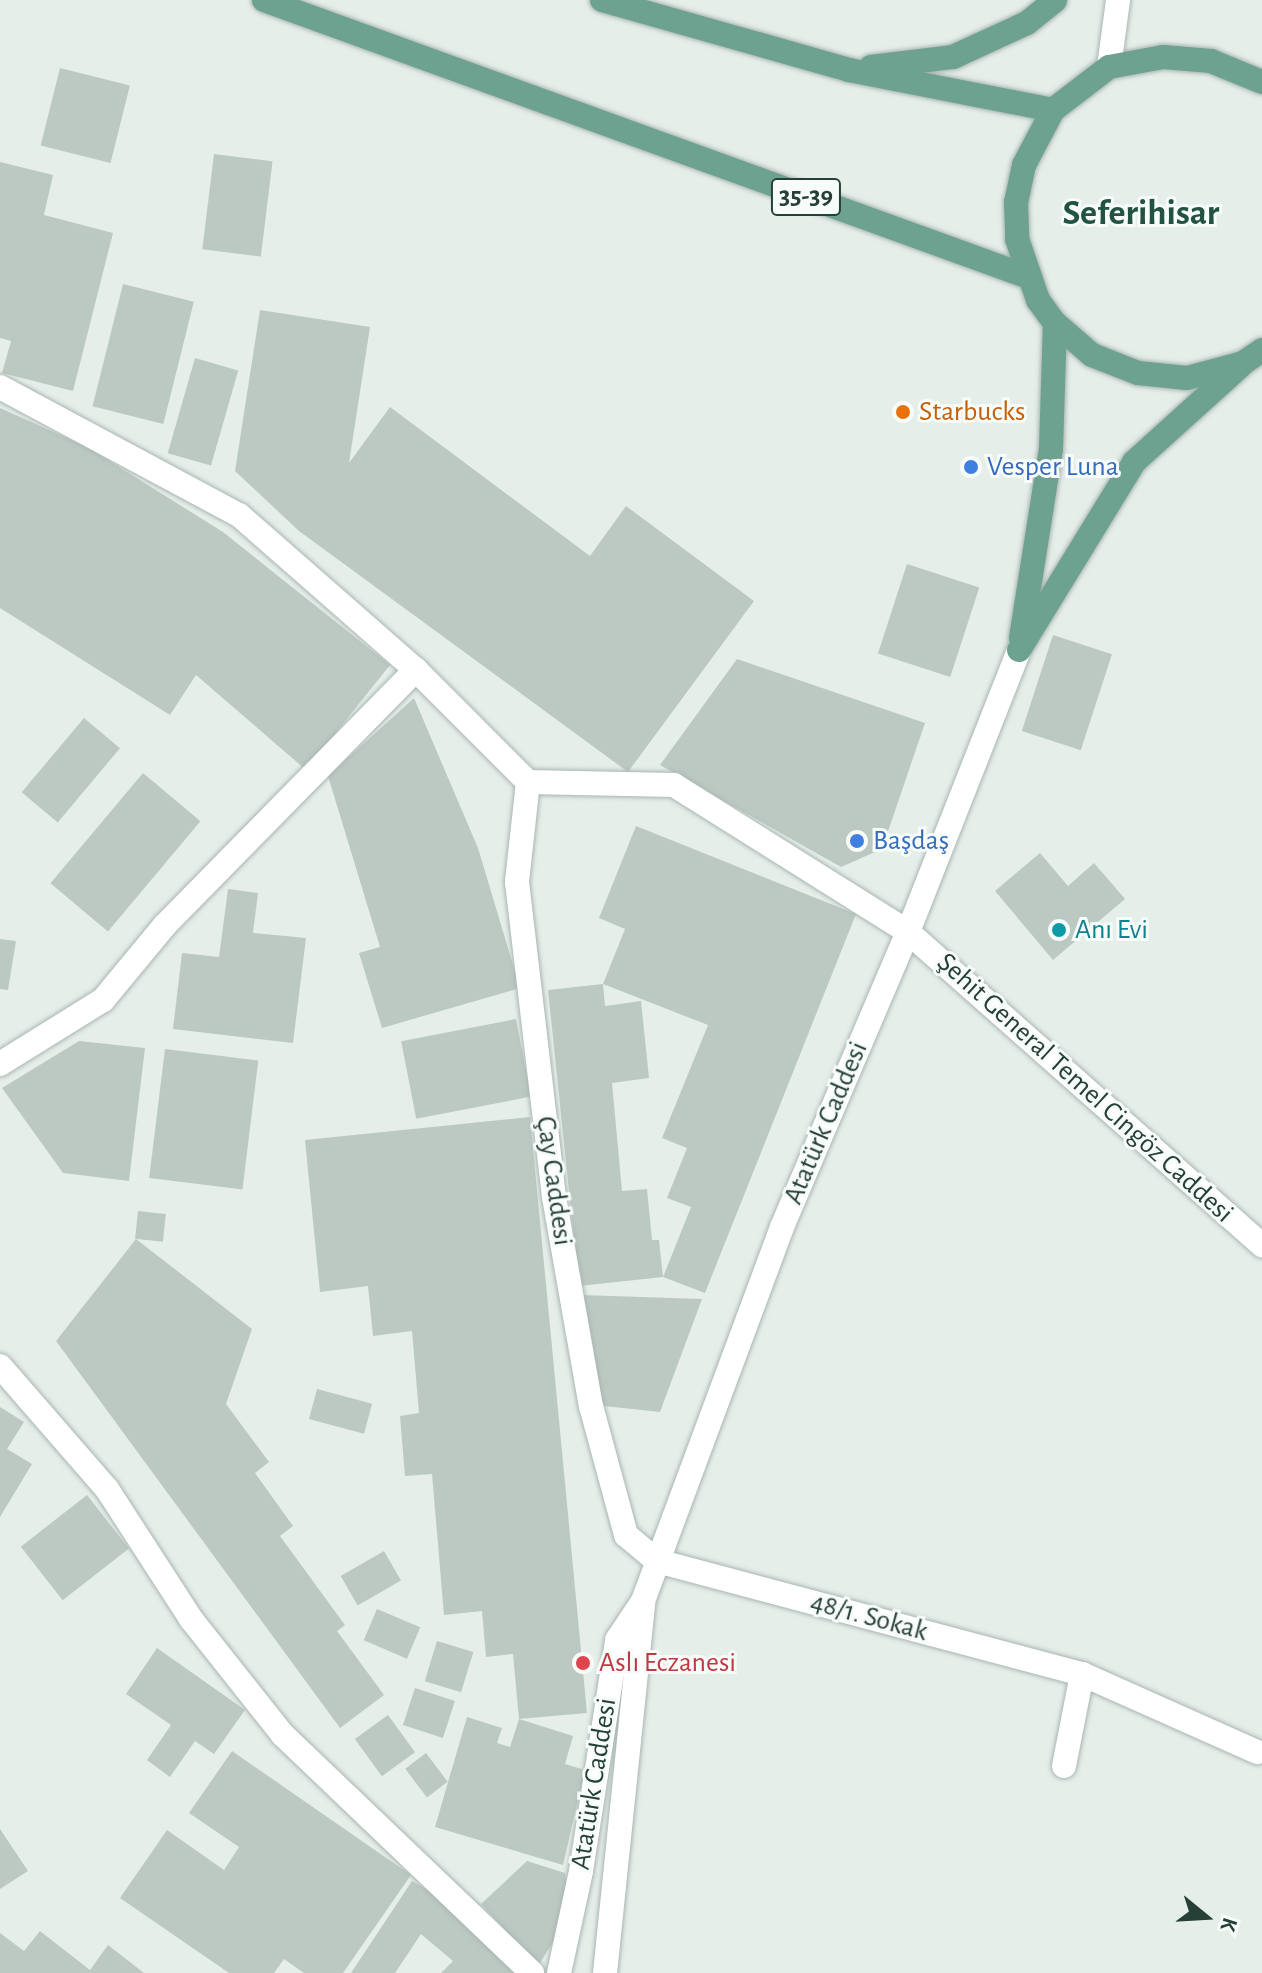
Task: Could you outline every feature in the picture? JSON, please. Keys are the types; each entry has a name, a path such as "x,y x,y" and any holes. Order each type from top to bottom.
{"main road":[{"name":"35-39","path":"264,0 1026,276"},
{"path":"602,0 849,70 1053,110"},
{"path":"849,70 953,57 1027,23 1055,0"},
{"path":"1252,357 1187,378 1138,373 1092,355 1055,323 1026,276 1017,239 1016,202 1024,165 1053,110 1109,67 1163,57 1211,61 1262,82"},
{"path":"1019,650 1051,449 1055,323"},
{"path":"1019,650 1134,462 1252,357"}],"street":[{"path":"1109,67 1118,0"},
{"path":"0,387 239,515 416,670 528,782"},
{"name":"Atatürk Caddesi","path":"605,1973 643,1601 782,1227 908,932 1019,650"},
{"path":"0,1064 103,1000 165,925 416,670"},
{"name":"Şehit General Temel Cingöz Caddesi","path":"528,782 674,785 908,932 1262,1245"},
{"name":"Çay Caddesi","path":"528,782 517,882 554,1197 591,1406 626,1535 657,1561"},
{"path":"0,1366 107,1489 191,1619 282,1734 532,1973"},
{"name":"48/1. Sokak","path":"657,1561 1082,1674 1257,1752"},
{"name":"Atatürk Caddesi","path":"559,1973 581,1871 617,1640 643,1601"},
{"path":"1064,1766 1082,1674"}],"building":[{"path":"60,68 130,85 111,163 41,146"},
{"path":"214,154 273,161 261,256 202,249"},
{"path":"0,162 53,175 44,215 113,233 73,391 2,373 11,341 0,338"},
{"path":"123,284 194,302 163,424 93,406"},
{"path":"260,310 370,327 349,463 390,407 590,556 626,506 754,601 628,772 299,531 235,471"},
{"path":"195,358 238,370 211,466 168,453"},
{"path":"0,408 87,447 223,532 390,665 306,770 196,675 170,715 0,608"},
{"path":"907,564 979,587 950,677 878,653"},
{"path":"1053,635 1112,654 1081,750 1022,731"},
{"path":"737,659 925,723 882,849 841,867 660,765"},
{"path":"414,698 478,848 520,988 382,1028 359,953 380,947 328,776"},
{"path":"84,718 120,748 58,823 22,792"},
{"path":"143,773 200,821 108,932 50,883"},
{"path":"636,826 856,914 705,1293 663,1277 691,1207 667,1198 687,1148 662,1138 708,1025 603,984 625,929 599,918"},
{"name":"Anı Evi","path":"1040,853 1068,886 1094,863 1125,899 1053,960 995,891"},
{"path":"228,889 258,893 253,933 306,938 293,1043 173,1029 182,953 219,957"},
{"path":"0,939 16,941 8,990 0,989"},
{"path":"603,984 605,1006 641,1001 649,1078 612,1083 622,1191 647,1189 652,1240 659,1240 663,1277 579,1286 548,990"},
{"path":"516,1019 531,1097 416,1119 401,1041"},
{"path":"79,1041 145,1048 129,1181 63,1173 2,1088"},
{"path":"165,1049 258,1060 242,1189 149,1178"},
{"path":"530,1117 587,1713 519,1719 513,1654 486,1657 482,1611 444,1615 432,1474 405,1476 400,1416 419,1413 412,1331 373,1336 368,1286 320,1292 305,1140"},
{"path":"138,1211 166,1214 163,1242 135,1239"},
{"path":"136,1239 252,1329 226,1404 269,1462 255,1473 293,1526 280,1536 345,1625 337,1631 384,1695 340,1728 56,1341"},
{"path":"581,1295 702,1299 660,1412 595,1405"},
{"path":"317,1389 372,1404 364,1434 309,1419"},
{"path":"0,1407 24,1422 7,1449 32,1464 0,1517"},
{"path":"87,1495 129,1549 63,1600 21,1547"},
{"path":"384,1551 401,1580 358,1605 341,1576"},
{"path":"377,1609 420,1627 407,1659 364,1640"},
{"path":"437,1641 473,1652 461,1692 425,1681"},
{"path":"157,1648 245,1710 214,1754 195,1741 170,1777 147,1760 171,1725 126,1694"},
{"path":"415,1688 455,1701 443,1738 403,1725"},
{"path":"388,1715 415,1752 382,1776 355,1739"},
{"path":"467,1717 502,1728 497,1743 510,1747 519,1719 573,1736 565,1764 585,1770 563,1865 435,1827"},
{"path":"232,1751 411,1875 343,1973 304,1973 284,1959 274,1973 229,1973 120,1898 167,1830 224,1870 239,1847 189,1813"},
{"path":"426,1753 448,1782 427,1797 405,1769"},
{"path":"0,1829 28,1871 0,1889"},
{"path":"527,1861 565,1873 570,1916 538,1966 481,1904"},
{"path":"412,1881 461,1909 525,1973 441,1973 453,1961 421,1934 395,1973 351,1973"},
{"path":"40,1931 90,1970 108,1945 144,1973 0,1973 0,1933 24,1951"}],"place":[{"name":"Starbucks","path":"903,412"},
{"name":"Vesper Luna","path":"971,467"},
{"name":"Başdaş","path":"857,841"},
{"name":"Anı Evi","path":"1059,930"},
{"name":"Aslı Eczanesi","path":"583,1663"}],"district":[{"name":"Seferihisar","path":"1141,214"}]}
